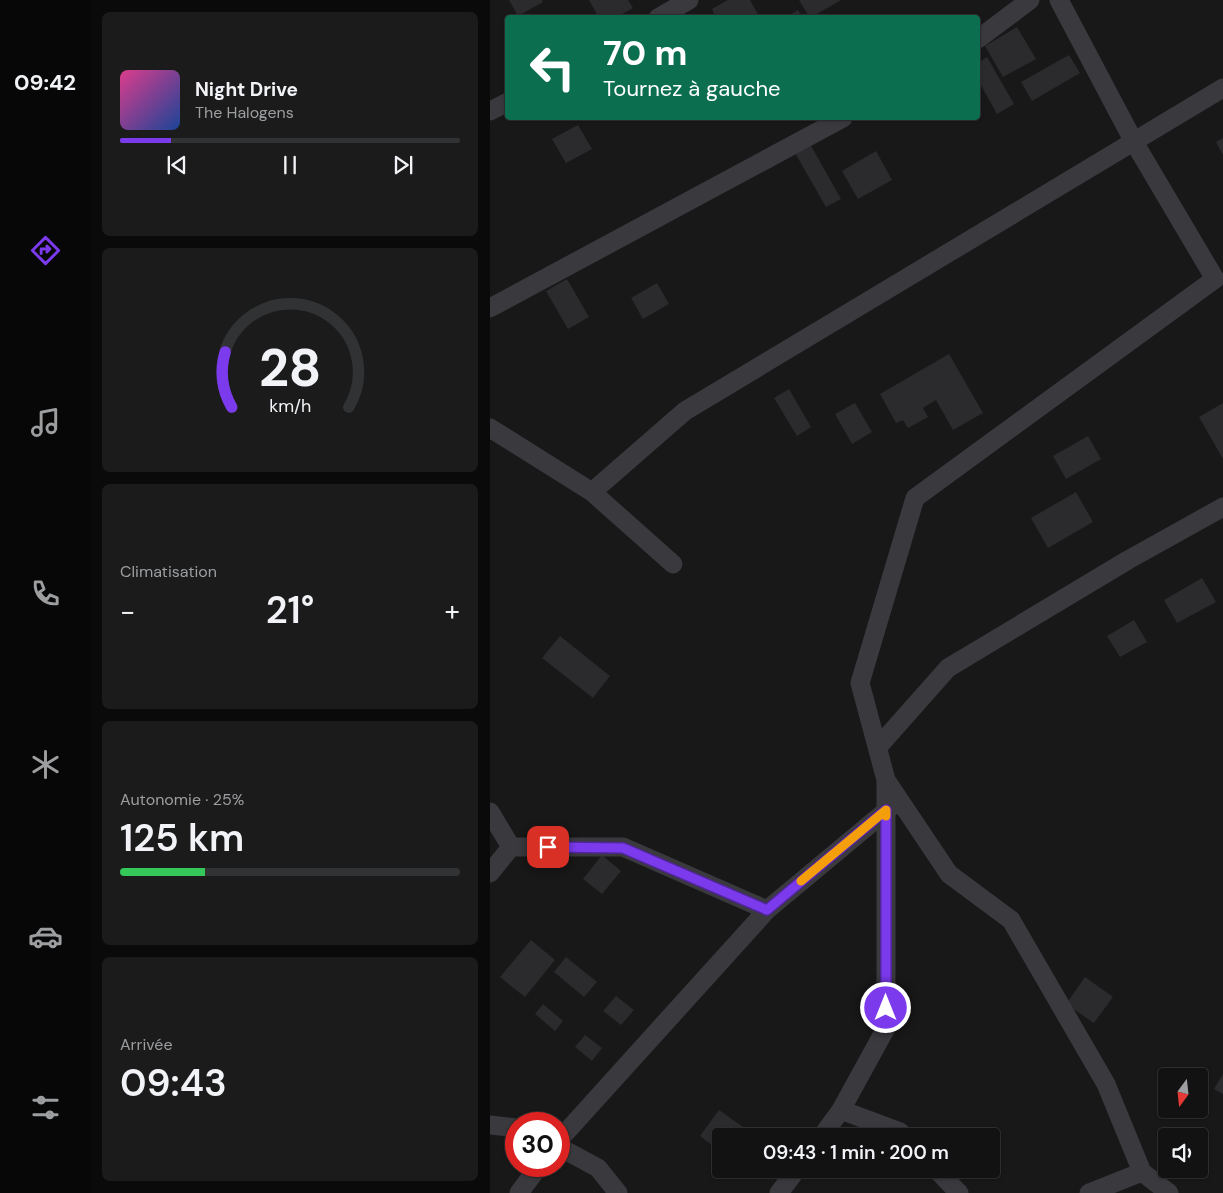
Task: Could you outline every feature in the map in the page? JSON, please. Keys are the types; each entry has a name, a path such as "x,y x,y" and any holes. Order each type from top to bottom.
{"street":[{"path":"663,15 689,0"},
{"path":"980,38 1030,0"},
{"path":"828,1128 841,1110 886,1028 893,805 860,683 915,498 1219,285 1134,142 1059,0"},
{"path":"592,492 685,411 1223,88"},
{"path":"490,112 505,104"},
{"path":"490,308 839,120"},
{"path":"490,428 592,492 673,564"},
{"path":"878,747 948,668 1128,560 1223,507"},
{"path":"570,1128 767,910 893,805"},
{"path":"893,805 949,874 1011,920 1106,1084 1142,1172 1169,1193"},
{"path":"490,812 512,847"},
{"path":"512,847 623,848 767,910"},
{"path":"490,873 512,847"},
{"path":"841,1110 889,1128"},
{"path":"490,1125 505,1127"},
{"path":"570,1153 598,1168 618,1193"},
{"path":"1089,1193 1142,1172"},
{"path":"519,1193 531,1177"},
{"path":"779,1193 790,1178"},
{"path":"945,1178 960,1193"}],"building":[{"path":"509,0 542,0 543,2 517,15"},
{"path":"589,0 628,0 633,8 620,15 597,15"},
{"path":"728,0 750,0 758,15 715,15 712,9"},
{"path":"799,0 841,0 815,15 808,15"},
{"path":"798,10 800,15 790,15"},
{"path":"1017,27 1036,59 1003,77 985,46"},
{"path":"1069,55 1080,73 1032,101 1021,82"},
{"path":"987,57 1014,104 997,114 980,84 980,62"},
{"path":"578,125 592,149 566,163 552,139"},
{"path":"1223,138 1223,155 1216,142"},
{"path":"810,144 841,199 826,207 795,153"},
{"path":"876,151 892,180 858,199 842,171"},
{"path":"567,279 589,317 568,329 546,291"},
{"path":"657,283 669,304 643,319 631,298"},
{"path":"949,354 983,413 953,430 936,400 923,408 928,417 908,428 903,420 896,423 880,394"},
{"path":"789,389 811,427 797,436 774,398"},
{"path":"855,403 872,432 852,444 835,414"},
{"path":"1223,403 1223,459 1199,417"},
{"path":"1088,436 1101,459 1066,479 1053,456"},
{"path":"1076,492 1093,522 1048,548 1031,518"},
{"path":"1202,578 1216,602 1177,623 1164,600"},
{"path":"1134,620 1147,642 1120,657 1107,636"},
{"path":"560,636 610,676 593,698 542,658"},
{"path":"602,855 621,871 602,894 583,879"},
{"path":"531,940 555,960 525,997 500,977"},
{"path":"566,957 597,982 584,997 554,972"},
{"path":"1085,977 1113,997 1094,1023 1066,1004"},
{"path":"616,996 634,1010 621,1025 603,1011"},
{"path":"543,1004 563,1021 555,1031 535,1014"},
{"path":"585,1035 602,1048 592,1061 575,1047"},
{"path":"1223,1074 1223,1094 1214,1089"},
{"path":"719,1110 745,1128 712,1128 712,1145 700,1136"}],"slow traffic":[{"path":"801,881 886,810 886,816"}],"route":[{"path":"548,847 623,848 767,910 886,810 886,1008"}]}
